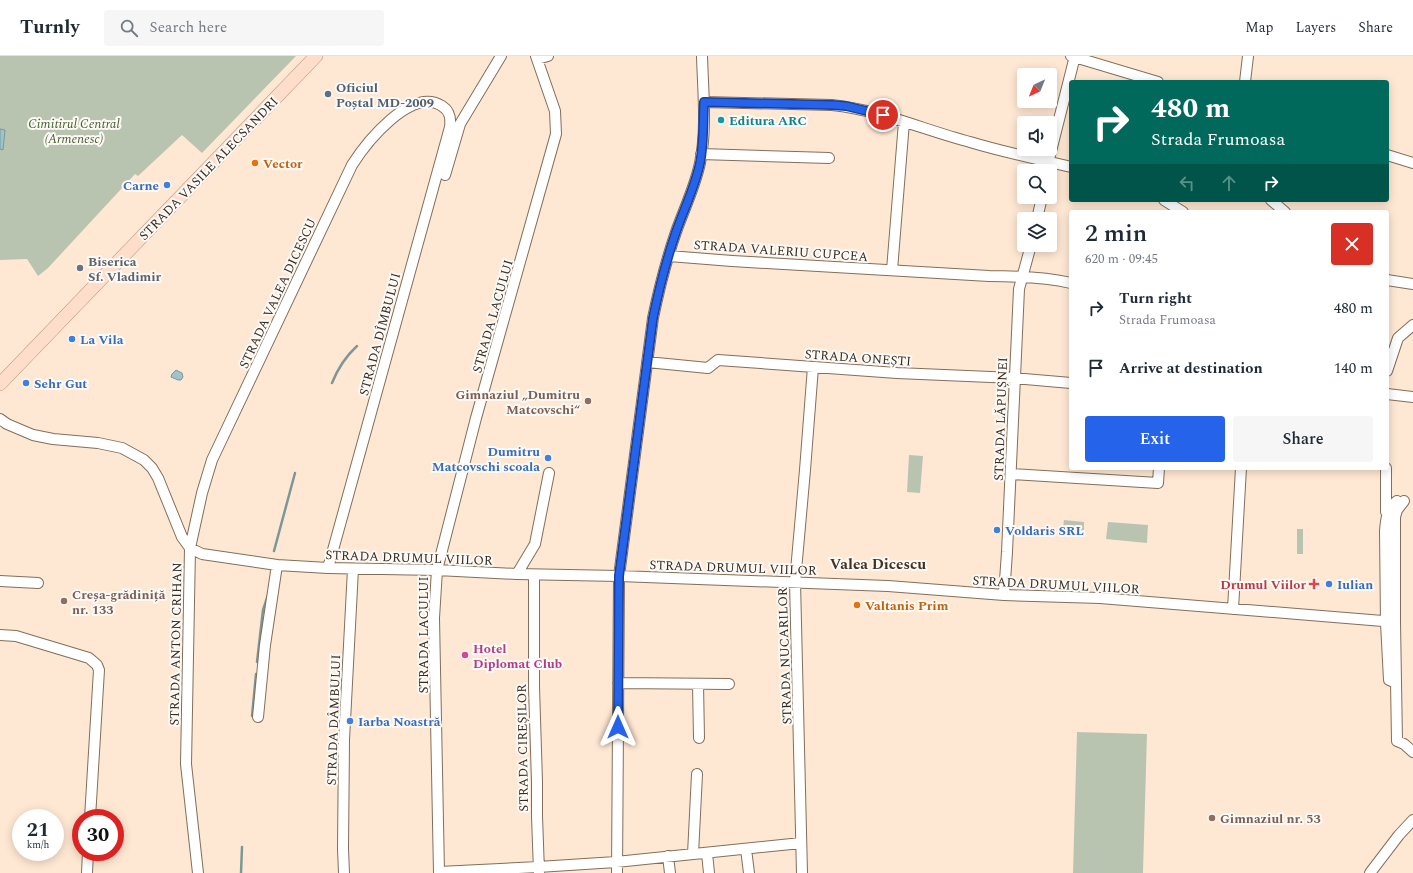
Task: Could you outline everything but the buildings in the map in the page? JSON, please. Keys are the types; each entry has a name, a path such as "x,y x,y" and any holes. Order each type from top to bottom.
{"main road":[{"name":"STRADA VASILE ALECSANDRI","path":"0,384 316,56"}],"street":[{"path":"445,175 460,124 501,56"},
{"path":"537,57 548,56"},
{"path":"617,873 619,576 647,362 658,295 676,233 693,188 701,154 704,102 702,56"},
{"path":"1047,164 1073,56 1151,80"},
{"path":"1245,80 1248,56"},
{"name":"STRADA LACULUI","path":"439,872 434,618 437,570 476,418 556,134 555,111 537,57"},
{"name":"STRADA VALEA DICESCU","path":"190,548 202,493 212,460 352,165 360,152 381,129 403,110 427,100 438,103 446,108"},
{"path":"704,102 846,106 872,112 970,142 1069,166"},
{"name":"STRADA DÎMBULUI","path":"328,568 450,127 450,114 446,108"},
{"path":"892,270 904,122"},
{"path":"701,154 829,158"},
{"path":"1389,157 1413,163"},
{"path":"1167,202 1180,210"},
{"path":"1273,202 1283,210"},
{"name":"STRADA LĂPUȘNEI","path":"1004,595 1011,474 1018,289 1029,252"},
{"name":"STRADA VALERIU CUPCEA","path":"669,256 989,276 1022,276 1069,283"},
{"path":"1389,280 1413,284"},
{"path":"1389,365 1398,338 1413,325"},
{"name":"STRADA ONEȘTI","path":"647,362 708,368 718,360 897,373 1014,378 1069,383"},
{"name":"STRADA NUCARILOR","path":"802,873 801,785 794,582 813,367"},
{"path":"1389,394 1413,397"},
{"name":"STRADA ANTON CRIHAN","path":"0,419 7,424 33,435 53,439 98,443 122,448 144,460 152,468 158,478 182,537 190,548 186,764 198,873"},
{"path":"1011,474 1158,483 1160,470"},
{"path":"1233,609 1241,470"},
{"path":"1386,470 1386,516 1391,622"},
{"path":"517,574 535,544 548,473"},
{"path":"1387,491 1392,499 1405,501"},
{"path":"1386,516 1392,505 1405,501"},
{"path":"1405,501 1397,510 1396,517 1389,680 1396,683 1397,741 1404,744 1413,752"},
{"name":"STRADA DRUMUL VIILOR","path":"190,548 202,554 277,565 352,569 437,570 888,586 1004,595 1100,598 1391,622"},
{"path":"258,717 265,645 277,565"},
{"name":"STRADA DÂMBULUI","path":"344,873 344,740 352,569"},
{"name":"STRADA CIREȘILOR","path":"534,574 534,687 539,870"},
{"path":"0,582 38,582"},
{"path":"0,635 16,636 86,658 93,661 97,665 99,670 91,809"},
{"path":"618,682 729,684"},
{"path":"698,684 699,738"},
{"path":"693,854 697,774"},
{"path":"1370,873 1398,835 1413,820"},
{"path":"439,872 539,870 801,843"},
{"path":"746,848 749,873"},
{"path":"707,852 709,873"},
{"path":"668,856 670,873"},
{"path":"87,873 88,861"}],"green space":[{"name":"Cimitirul Central (Armenesc)","path":"0,56 296,56 202,153 182,135 138,176 135,174 48,268 38,276 27,259 0,260"},
{"path":"909,455 923,456 920,493 907,492"},
{"path":"1064,520 1084,522 1084,537 1062,535"},
{"path":"1108,522 1148,525 1147,543 1106,539"},
{"path":"1297,529 1303,529 1303,554 1297,554"},
{"path":"1077,732 1147,734 1143,873 1073,873"}],"water":[{"path":"0,129 5,130 3,150 0,149"},
{"path":"176,370 182,373 183,377 181,380 171,377"}],"waterway":[{"path":"332,383 342,363 357,346"},
{"path":"274,551 295,473"},
{"path":"257,662 263,610 268,595"},
{"path":"252,716 256,674"},
{"path":"241,873 242,847"}],"place":[{"name":"Oficiul Poștal MD-2009","path":"328,94"},
{"name":"Editura ARC","path":"721,120"},
{"name":"Vector","path":"255,163"},
{"name":"Carne","path":"167,185"},
{"name":"Biserica Sf. Vladimir","path":"80,268"},
{"name":"La Vila","path":"72,339"},
{"name":"Sehr Gut","path":"26,383"},
{"name":"Gimnaziul „Dumitru Matcovschi“","path":"588,401"},
{"name":"Dumitru Matcovschi scoala","path":"548,458"},
{"name":"Voldaris SRL","path":"997,530"},
{"name":"Drumul Viilor","path":"1314,584"},
{"name":"Iulian","path":"1329,584"},
{"name":"Creșa-grădiniță nr. 133","path":"64,601"},
{"name":"Valtanis Prim","path":"857,605"},
{"name":"Hotel Diplomat Club","path":"465,655"},
{"name":"Iarba Noastră","path":"350,721"},
{"name":"Gimnaziul nr. 53","path":"1212,818"}],"district":[{"name":"Valea Dicescu","path":"878,564"}],"route":[{"path":"618,727 619,576 653,318 662,277 697,175 703,137 704,102 846,106 883,115"}]}
